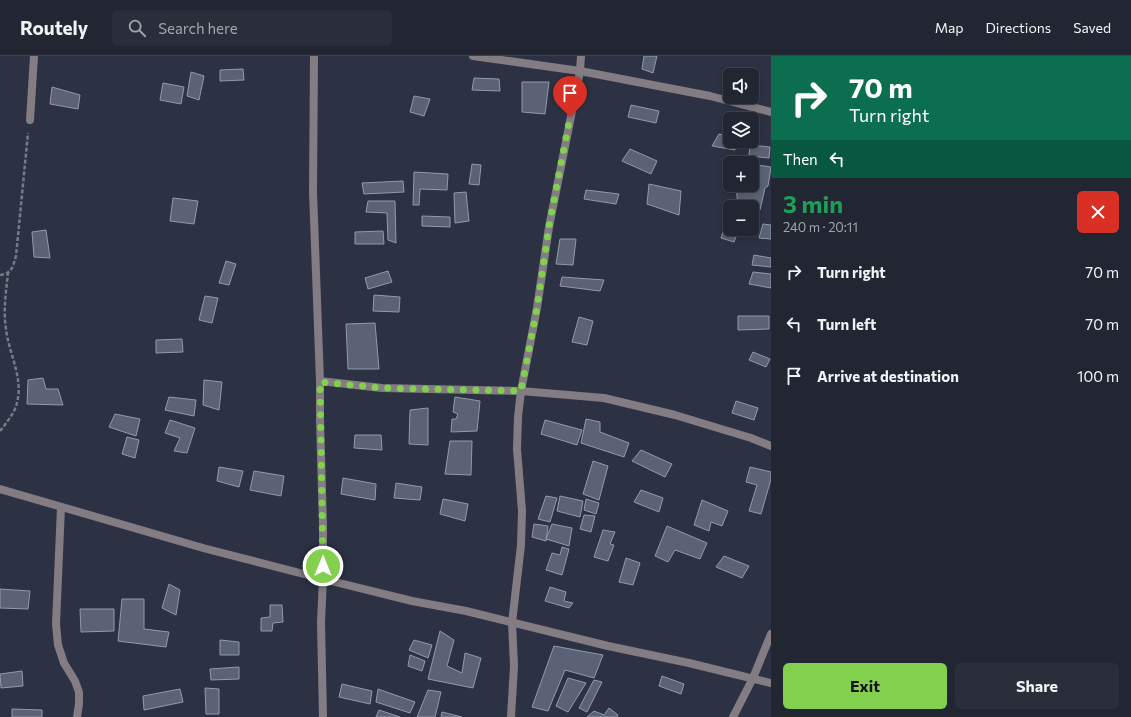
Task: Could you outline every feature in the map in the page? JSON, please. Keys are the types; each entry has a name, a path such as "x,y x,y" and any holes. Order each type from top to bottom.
{"street":[{"path":"30,120 34,56"},
{"path":"314,56 313,192 320,382 323,579 321,622 323,717"},
{"path":"473,56 580,71 710,96 771,112"},
{"path":"511,717 514,666 512,623 521,545 522,518 517,449 518,417 521,391 537,308 549,226 580,71 581,56"},
{"path":"320,382 382,388 521,391 604,398 683,418 751,438 771,446"},
{"path":"0,489 203,548 323,579 412,601 466,611 608,646 771,683"},
{"path":"61,507 56,624 58,645 64,663 75,681 79,692 77,717"},
{"path":"733,717 753,678 771,634"}],"path":[{"path":"0,275 8,273 13,268 16,256 30,120"},
{"path":"0,431 14,410 19,384 18,373 6,330 4,310 8,273"}],"building":[{"path":"644,56 657,56 653,73 642,69"},
{"path":"243,69 244,80 220,81 220,70"},
{"path":"191,72 204,76 199,100 187,96"},
{"path":"474,78 499,79 500,91 472,90"},
{"path":"522,82 549,82 545,114 522,112"},
{"path":"163,83 184,87 181,104 160,100"},
{"path":"52,87 80,95 78,109 50,104"},
{"path":"414,96 430,99 424,116 410,112"},
{"path":"631,105 659,111 656,123 628,117"},
{"path":"719,134 723,135 723,148 712,146"},
{"path":"759,146 770,147 769,158 749,156 750,148 759,148"},
{"path":"724,148 735,148 735,150"},
{"path":"630,149 657,161 651,174 622,161"},
{"path":"472,164 481,165 479,185 469,184"},
{"path":"759,165 771,167 768,186 765,188 760,210 759,200 737,200 737,192 759,192"},
{"path":"414,172 448,174 447,190 420,189 419,205 413,205"},
{"path":"403,181 404,192 364,194 362,183"},
{"path":"649,184 681,191 679,215 647,204"},
{"path":"586,190 619,194 616,204 584,199"},
{"path":"466,192 469,221 455,223 454,193"},
{"path":"173,198 198,201 194,224 170,221"},
{"path":"368,201 395,201 396,243 388,240 387,213 366,212"},
{"path":"422,216 450,217 450,227 422,226"},
{"path":"763,224 771,225 771,239 759,238"},
{"path":"46,230 50,258 34,257 32,232"},
{"path":"383,231 384,244 355,244 355,232"},
{"path":"723,232 723,236 736,236 734,242 721,238"},
{"path":"560,239 576,239 573,265 556,264"},
{"path":"754,255 771,258 771,267 752,265"},
{"path":"226,261 236,264 229,285 219,283"},
{"path":"388,271 392,282 368,289 365,278"},
{"path":"753,272 771,274 771,288 749,284"},
{"path":"562,277 604,280 600,291 560,286"},
{"path":"374,295 400,297 399,312 373,311"},
{"path":"205,296 218,298 212,323 199,320"},
{"path":"738,316 769,316 769,329 738,330"},
{"path":"579,317 593,321 587,345 572,342"},
{"path":"375,323 379,369 348,369 346,324"},
{"path":"182,339 183,352 156,353 156,340"},
{"path":"753,352 770,359 766,367 749,360"},
{"path":"43,378 46,389 58,389 63,405 27,404 28,380"},
{"path":"204,380 222,382 219,410 203,405"},
{"path":"169,397 196,400 194,416 165,410"},
{"path":"455,397 480,401 477,431 451,432 452,419 456,419 458,414 453,412"},
{"path":"736,401 758,408 754,420 732,413"},
{"path":"428,408 428,445 409,444 410,410"},
{"path":"115,414 140,419 136,436 109,427"},
{"path":"586,419 600,422 600,432 629,443 624,457 581,443"},
{"path":"170,420 195,428 187,453 174,451 180,438 165,433"},
{"path":"545,420 582,430 577,445 541,434"},
{"path":"355,435 381,435 382,450 354,448"},
{"path":"127,437 139,440 135,458 122,454"},
{"path":"450,441 472,441 471,475 445,474"},
{"path":"641,450 672,464 665,477 632,461"},
{"path":"593,461 608,466 599,500 583,494"},
{"path":"219,467 243,471 239,487 217,481"},
{"path":"750,467 771,472 771,479 761,514 749,511 757,485 746,482"},
{"path":"254,471 284,476 281,496 250,490"},
{"path":"343,478 376,484 375,500 341,494"},
{"path":"396,483 422,487 420,500 394,498"},
{"path":"641,490 663,498 659,512 634,502"},
{"path":"546,496 557,498 550,522 538,519"},
{"path":"560,496 583,501 580,517 557,511"},
{"path":"443,499 468,504 465,521 440,514"},
{"path":"586,499 599,503 596,514 584,510"},
{"path":"702,500 728,511 722,526 711,522 709,531 694,525"},
{"path":"584,515 595,516 591,532 580,529"},
{"path":"534,524 548,526 546,541 532,537"},
{"path":"552,524 572,528 569,546 546,539"},
{"path":"667,526 707,543 700,559 675,550 668,562 655,556"},
{"path":"603,530 615,532 610,544 614,545 608,561 594,557"},
{"path":"562,547 569,549 562,575 546,570 552,553 560,555"},
{"path":"724,556 749,566 742,578 716,567"},
{"path":"626,558 640,563 633,585 619,582"},
{"path":"169,584 180,590 176,615 162,608"},
{"path":"550,587 566,592 564,601 573,603 569,608 545,601"},
{"path":"0,589 30,591 28,609 0,608"},
{"path":"122,599 144,599 144,629 169,632 166,647 118,641"},
{"path":"270,605 282,605 283,622 273,623 272,631 261,631 261,618 270,617"},
{"path":"80,609 114,609 114,631 81,632"},
{"path":"440,631 454,640 447,666 462,673 465,653 481,658 473,688 428,679"},
{"path":"220,640 239,642 239,655 220,655"},
{"path":"414,640 432,645 428,658 409,650"},
{"path":"554,646 603,655 594,678 565,670 548,711 532,707"},
{"path":"410,655 425,661 422,671 408,666"},
{"path":"239,667 239,679 211,680 210,669"},
{"path":"22,671 23,686 1,688 0,674"},
{"path":"662,676 684,684 681,694 659,686"},
{"path":"568,678 586,683 568,712 556,706"},
{"path":"594,680 602,682 587,712 579,708"},
{"path":"342,684 372,691 370,704 339,697"},
{"path":"205,688 219,689 219,714 206,714"},
{"path":"180,689 183,702 144,710 143,696"},
{"path":"378,689 415,702 410,713 376,702"},
{"path":"428,690 441,692 435,717 417,717"},
{"path":"609,708 618,715 617,717 587,717 594,711 604,715"},
{"path":"12,709 42,710 42,717 12,717"},
{"path":"379,710 400,717 376,717"},
{"path":"442,712 462,717 441,717"}],"route":[{"path":"323,566 320,382 420,390 521,391 537,308 549,226 570,117"}]}
